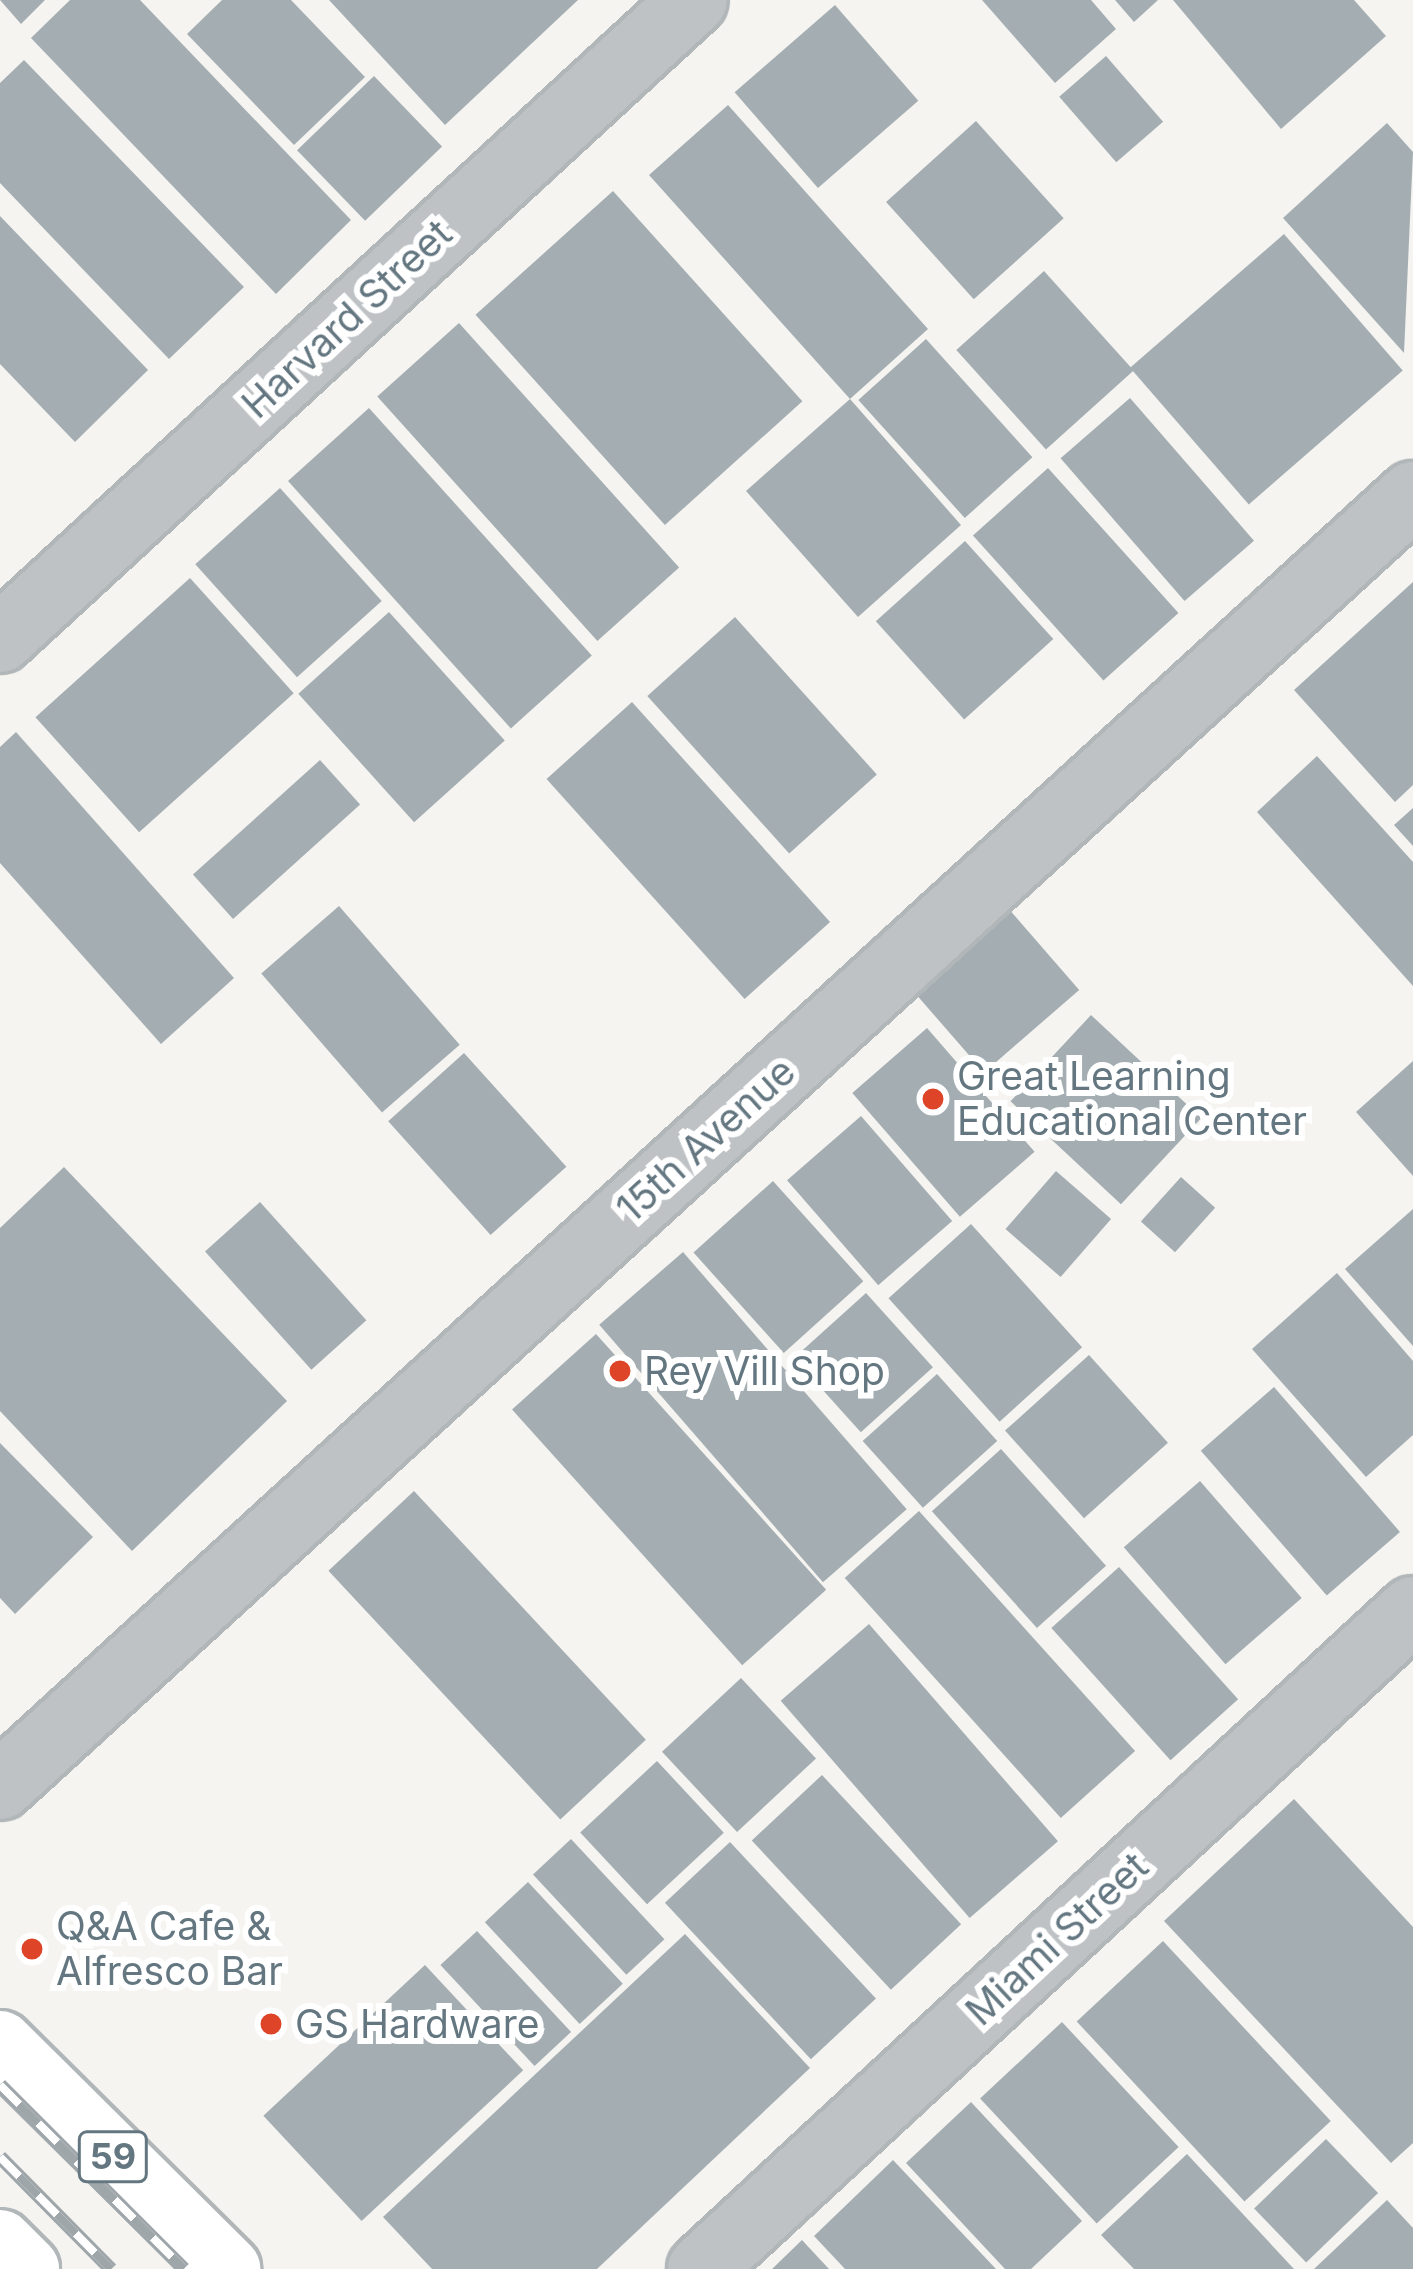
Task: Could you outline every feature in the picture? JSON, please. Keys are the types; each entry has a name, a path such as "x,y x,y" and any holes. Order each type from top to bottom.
{"main road":[{"name":"59","path":"0,2044 227,2269"},
{"path":"0,2243 26,2269"}],"street":[{"name":"Harvard Street","path":"0,639 694,0"},
{"name":"15th Avenue","path":"0,1786 1413,495"},
{"name":"Miami Street","path":"701,2269 1413,1610"}],"building":[{"path":"0,0 45,0 21,24"},
{"path":"70,0 140,0 351,220 276,294 31,38"},
{"path":"222,0 291,0 365,77 294,145 187,34"},
{"path":"329,0 578,0 445,125"},
{"path":"982,0 1091,0 1116,29 1055,83"},
{"path":"1115,0 1158,0 1134,22"},
{"path":"1173,0 1354,0 1386,36 1281,129"},
{"path":"835,5 918,101 818,188 735,92"},
{"path":"1106,56 1163,122 1116,162 1059,97"},
{"path":"24,60 244,287 169,359 0,183 0,83"},
{"path":"374,76 442,146 365,221 297,150"},
{"path":"728,105 928,329 850,399 649,175"},
{"path":"976,121 1064,218 974,299 886,202"},
{"path":"1387,123 1413,152 1404,353 1283,218"},
{"path":"613,191 802,401 665,525 476,315"},
{"path":"0,216 148,370 75,442 0,364"},
{"path":"1284,234 1403,371 1249,504 1130,368"},
{"path":"1044,271 1134,371 1046,450 956,350"},
{"path":"459,323 679,567 597,641 377,397"},
{"path":"926,339 1032,457 965,518 858,400"},
{"path":"1130,398 1254,541 1185,601 1061,458"},
{"path":"850,399 961,525 858,617 746,491"},
{"path":"369,408 592,655 511,728 288,481"},
{"path":"1048,468 1178,613 1103,680 973,536"},
{"path":"280,488 382,601 297,677 195,564"},
{"path":"965,541 1053,639 964,719 876,621"},
{"path":"190,578 294,693 139,832 35,717"},
{"path":"1413,582 1413,785 1395,802 1294,690"},
{"path":"389,612 505,741 414,822 298,694"},
{"path":"735,617 877,775 789,854 647,696"},
{"path":"632,702 830,922 745,999 547,779"},
{"path":"16,732 234,978 161,1044 0,863 0,747"},
{"path":"1317,756 1413,862 1413,986 1257,812"},
{"path":"320,760 360,805 233,919 193,874"},
{"path":"1413,808 1413,846 1394,825"},
{"path":"988,885 1079,990 984,1073 893,968"},
{"path":"339,906 460,1045 382,1112 261,974"},
{"path":"1091,1015 1201,1118 1121,1204 1011,1101"},
{"path":"927,1028 1035,1152 960,1217 852,1093"},
{"path":"464,1053 566,1167 491,1235 388,1121"},
{"path":"1413,1061 1413,1176 1356,1112"},
{"path":"861,1116 952,1221 878,1285 787,1180"},
{"path":"64,1167 287,1401 132,1551 0,1411 0,1228"},
{"path":"1056,1171 1111,1219 1061,1277 1005,1229"},
{"path":"1181,1177 1215,1208 1175,1252 1141,1222"},
{"path":"773,1181 863,1281 784,1353 693,1253"},
{"path":"260,1202 366,1320 311,1370 205,1252"},
{"path":"1413,1209 1413,1346 1345,1269"},
{"path":"971,1224 1082,1347 1000,1422 889,1298"},
{"path":"683,1252 907,1509 823,1582 599,1325"},
{"path":"1337,1273 1413,1361 1413,1435 1366,1477 1252,1349"},
{"path":"866,1293 933,1367 861,1432 794,1358"},
{"path":"596,1334 826,1590 742,1665 512,1410"},
{"path":"1089,1355 1168,1443 1084,1518 1005,1431"},
{"path":"937,1374 997,1441 923,1508 863,1441"},
{"path":"1274,1387 1400,1532 1327,1596 1201,1451"},
{"path":"0,1443 93,1537 15,1614 0,1598"},
{"path":"1001,1449 1106,1566 1037,1628 932,1511"},
{"path":"1200,1481 1302,1598 1225,1664 1124,1547"},
{"path":"414,1491 646,1740 560,1819 328,1571"},
{"path":"919,1511 1135,1751 1061,1818 845,1578"},
{"path":"1119,1567 1238,1699 1170,1760 1051,1628"},
{"path":"869,1624 1058,1841 970,1918 781,1701"},
{"path":"741,1678 816,1758 737,1832 662,1752"},
{"path":"657,1761 724,1833 647,1904 580,1833"},
{"path":"822,1775 961,1924 891,1990 752,1840"},
{"path":"1294,1799 1413,1927 1413,2143 1391,2163 1164,1921"},
{"path":"571,1839 664,1939 626,1975 533,1874"},
{"path":"730,1842 876,1999 811,2059 665,1903"},
{"path":"528,1882 623,1984 580,2024 485,1922"},
{"path":"477,1931 571,2032 535,2066 440,1965"},
{"path":"685,1934 810,2068 597,2269 432,2269 383,2217"},
{"path":"1163,1941 1331,2121 1244,2201 1077,2021"},
{"path":"425,1965 523,2070 362,2221 263,2116"},
{"path":"1062,2022 1179,2147 1097,2223 980,2098"},
{"path":"971,2102 1082,2221 1031,2269 1005,2269 906,2163"},
{"path":"1326,2139 1378,2193 1306,2262 1254,2208"},
{"path":"1187,2154 1294,2269 1134,2269 1101,2235"},
{"path":"893,2160 996,2269 845,2269 814,2236"},
{"path":"1387,2200 1413,2228 1413,2269 1314,2269"},
{"path":"802,2240 829,2269 772,2269"}],"railway":[{"path":"0,2085 184,2269"},
{"path":"0,2157 111,2269"}],"place":[{"name":"Great Learning Educational Center","path":"933,1099"},
{"name":"Rey Vill Shop","path":"620,1371"},
{"name":"Q&A Cafe & Alfresco Bar","path":"32,1949"},
{"name":"GS Hardware","path":"271,2024"}]}
